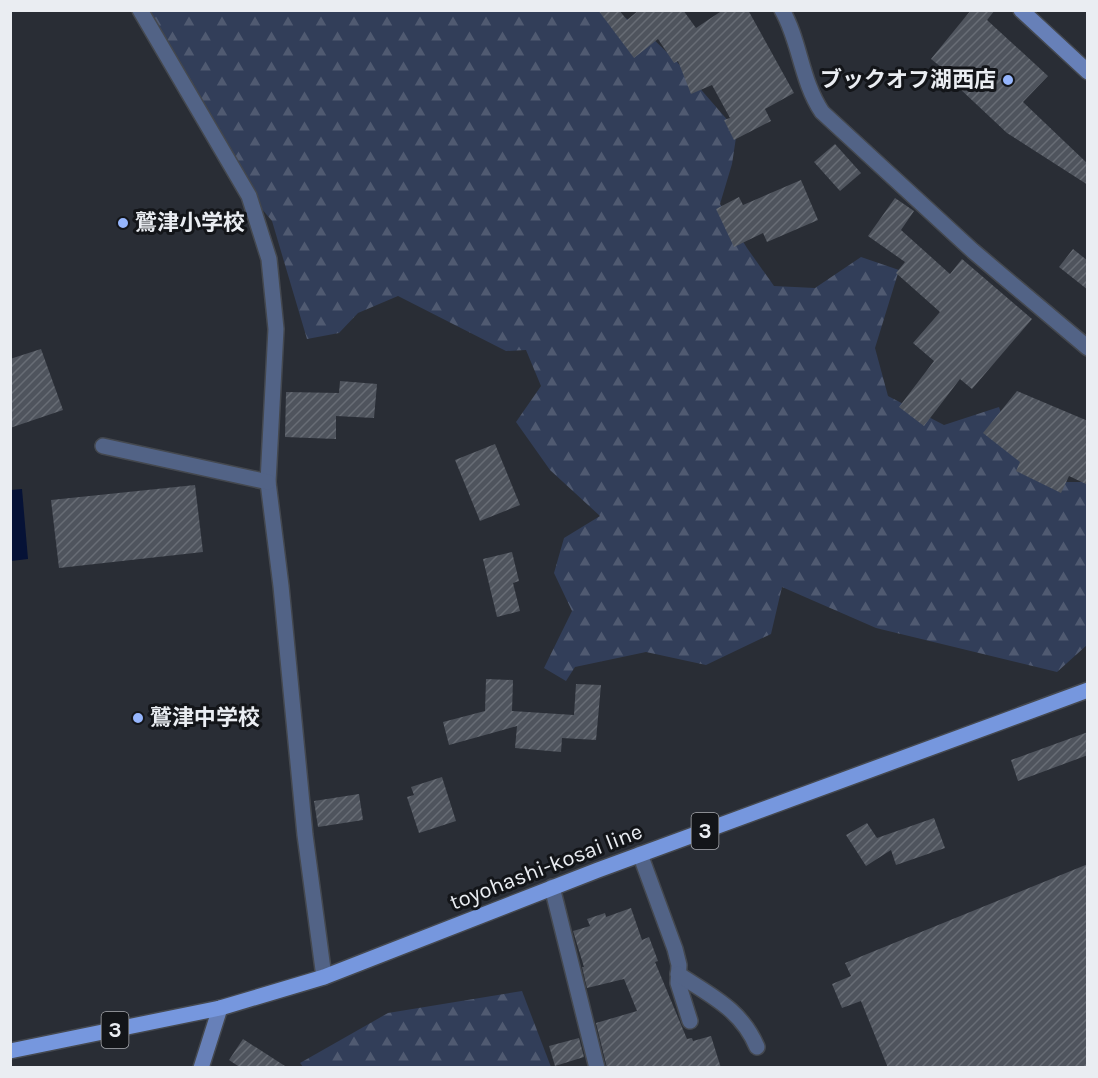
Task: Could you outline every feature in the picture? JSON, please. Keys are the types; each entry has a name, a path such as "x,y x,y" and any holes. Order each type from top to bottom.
{"main road":[{"name":"toyohashi-kosai line","path":"10,1052 220,1008 324,977 552,887 1088,690"}],"street":[{"path":"140,10 249,196 269,260 276,328 268,482 281,586 300,788 324,977"},
{"path":"782,10 809,88 822,112 973,251 1088,348"},
{"path":"1021,10 1088,72"},
{"path":"103,446 268,482"},
{"path":"640,854 675,949 679,966 678,983 690,1021"},
{"path":"552,887 597,1068"},
{"path":"678,974 719,999 737,1014 751,1032 758,1047"},
{"path":"201,1068 220,1008"}],"green space":[{"path":"614,10 645,31 677,62 737,131 732,164 720,204 774,286 815,288 861,257 899,270 875,348 888,396 944,425 999,407 1015,454 1052,482 1087,482 1087,645 1057,672 876,628 782,587 771,634 706,665 646,652 575,667 566,681 544,668 572,611 554,573 564,538 600,516 550,470 516,422 541,386 526,350 506,351 398,296 358,313 339,333 307,339 272,221 244,188 140,11"},
{"path":"522,991 551,1067 304,1068 300,1063 388,1013"}],"shaded area":[{"path":"22,489 28,559 11,561 11,490"}],"building":[{"path":"598,10 619,10 627,20 639,10 683,10 696,28 723,10 748,10 794,93 765,109 771,121 734,140 724,120 730,118 712,85 691,94 678,61 674,63 658,39 634,58"},
{"path":"971,10 995,10 987,20 1048,76 1023,102 1088,164 1088,185 1007,133 958,87 961,83 931,59"},
{"path":"835,144 861,173 840,191 814,162"},
{"path":"801,180 818,220 767,242 763,233 734,247 716,209 739,197 743,205"},
{"path":"895,198 914,211 901,230 950,274 962,259 1032,319 972,389 960,379 924,426 899,407 934,361 913,343 940,312 896,273 905,262 868,236"},
{"path":"1073,249 1088,261 1088,290 1059,267"},
{"path":"41,349 63,410 10,428 10,359"},
{"path":"340,381 377,384 374,418 336,416 336,439 285,437 286,392 339,393"},
{"path":"1017,391 1088,421 1088,485 1069,476 1061,493 1016,471 1020,462 983,433"},
{"path":"495,444 520,505 480,521 455,460"},
{"path":"195,485 203,552 59,568 51,500"},
{"path":"512,552 519,581 513,583 520,611 497,617 483,559"},
{"path":"486,679 513,680 512,711 574,715 576,684 601,685 596,740 562,738 561,752 515,748 517,726 449,745 443,722 485,711"},
{"path":"1088,732 1088,755 1018,781 1011,760"},
{"path":"442,777 456,821 419,833 407,797 414,795 411,787"},
{"path":"359,794 363,820 318,827 314,801"},
{"path":"934,818 945,848 896,865 891,850 866,866 846,835 867,823 877,838"},
{"path":"1088,864 1088,1068 888,1068 861,1001 842,1008 832,984 851,976 845,963"},
{"path":"631,908 642,940 649,937 658,961 655,962 687,1039 692,1038 693,1041 711,1036 721,1068 607,1068 596,1023 637,1011 624,979 587,988 582,967 584,967 573,931 590,926 587,919 605,913 606,917"},
{"path":"579,1038 584,1057 555,1066 549,1046"},
{"path":"243,1039 288,1068 241,1068 229,1060"}],"place":[{"name":"ブックオフ湖西店","path":"1008,80"},
{"name":"鷲津小学校","path":"123,223"},
{"name":"鷲津中学校","path":"138,718"}]}
